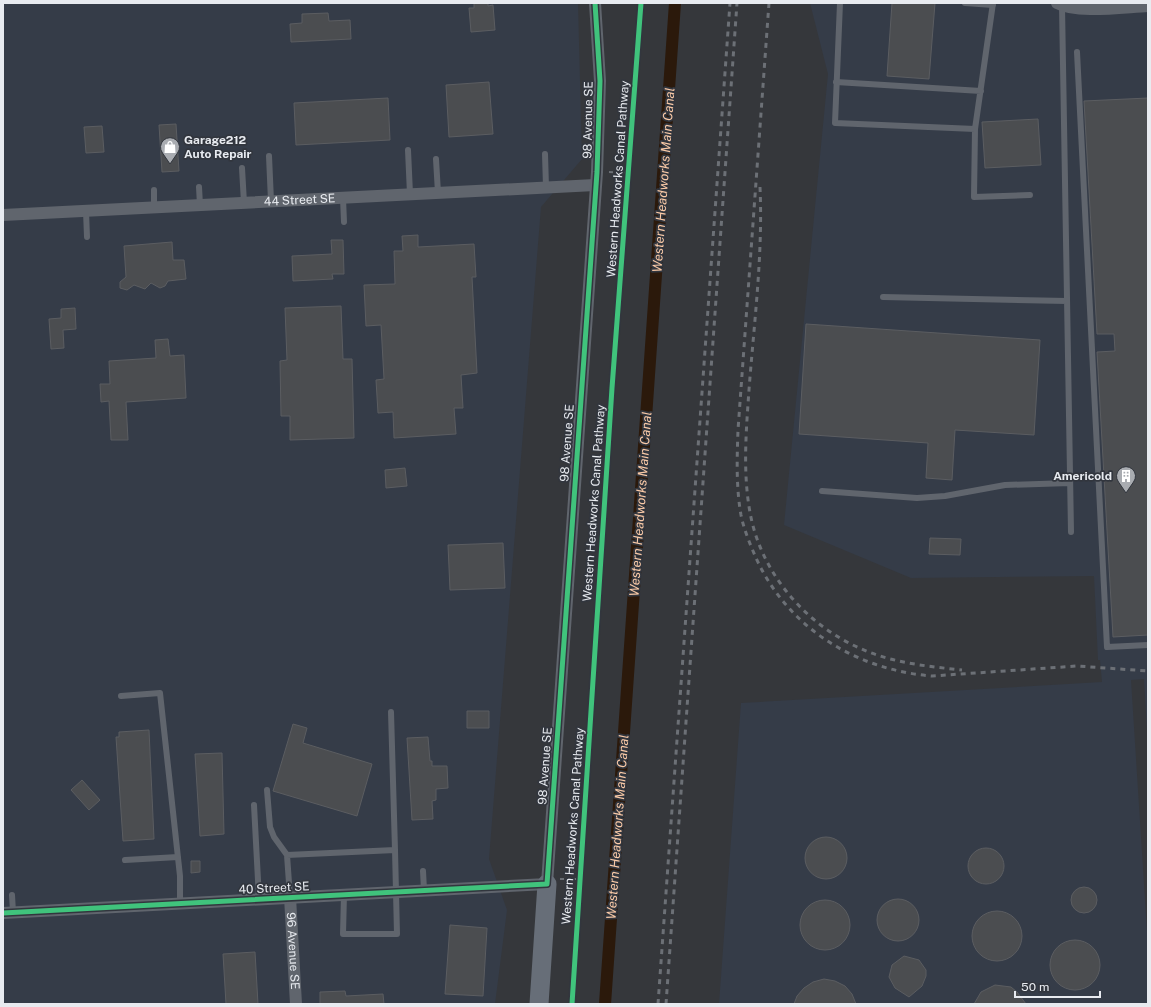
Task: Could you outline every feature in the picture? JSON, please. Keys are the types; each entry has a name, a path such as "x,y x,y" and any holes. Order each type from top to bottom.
{"main road":[{"path":"539,1004 547,884"}],"street":[{"name":"98 Avenue SE","path":"547,884 597,172 600,81 596,3"},
{"path":"1059,4 1093,9 1148,6"},
{"name":"44 Street SE","path":"3,215 596,185"},
{"name":"40 Street SE","path":"8,913 547,884"},
{"name":"96 Avenue SE","path":"290,897 296,1004"}],"lane":[{"path":"840,3 835,123 975,129"},
{"path":"964,3 993,4 975,129 974,197 1030,195"},
{"path":"1059,4 1067,302 1071,532"},
{"path":"1077,52 1108,648 1148,645"},
{"path":"836,82 981,91"},
{"path":"408,150 410,194"},
{"path":"545,154 546,187"},
{"path":"269,156 271,201"},
{"path":"436,159 438,193"},
{"path":"242,168 244,203"},
{"path":"199,187 200,205"},
{"path":"154,190 154,207"},
{"path":"343,198 344,222"},
{"path":"86,211 87,237"},
{"path":"883,297 1067,302"},
{"path":"822,491 917,498 945,496 1005,485 1070,483"},
{"path":"121,696 160,693 178,857 180,903"},
{"path":"344,894 344,934 397,934 391,712"},
{"path":"267,790 270,827 277,842 287,855 290,897"},
{"path":"254,805 259,899"},
{"path":"287,855 395,850"},
{"path":"125,860 178,857"},
{"path":"423,871 424,890"},
{"path":"8,913 12,895"}],"path":[{"path":"597,172 628,173"},
{"path":"547,884 559,879 579,879"}],"shaded area":[{"path":"3,3 578,3 582,159 541,207 489,859 507,910 495,1004 3,1004"},
{"path":"810,3 1148,3 1148,747 1144,679 1131,680 1148,947 1148,1004 719,1004 741,703 1102,682 1100,660 1098,660 1094,576 911,578 784,525 828,74"}],"building":[{"path":"474,3 488,3 488,6 493,5 495,30 471,32 469,8 474,8"},
{"path":"892,3 935,3 929,79 887,76"},
{"path":"328,13 329,21 350,20 351,39 291,42 290,24 302,23 302,14"},
{"path":"489,82 493,134 449,137 446,85"},
{"path":"388,98 390,140 296,145 294,103"},
{"name":"Americold","path":"1148,98 1148,635 1113,637 1097,352 1115,351 1114,334 1097,334 1084,101"},
{"path":"1038,119 1041,165 985,168 982,122"},
{"path":"176,124 179,171 162,172 159,125"},
{"path":"102,126 104,152 86,153 84,127"},
{"path":"418,235 418,247 474,244 476,277 472,277 477,373 461,375 463,408 454,408 456,434 394,438 393,412 378,413 376,380 384,379 381,325 366,326 364,285 395,284 394,251 403,251 402,236"},
{"path":"331,240 343,240 344,274 332,274 333,279 293,281 292,256 332,254"},
{"path":"172,242 173,260 184,260 186,279 168,281 165,286 160,288 151,283 145,289 134,285 127,290 120,288 120,282 126,277 124,246"},
{"path":"341,306 343,359 352,359 354,438 290,440 290,416 281,416 280,361 287,360 285,308"},
{"path":"75,308 76,329 63,330 64,348 51,349 49,319 61,318 61,309"},
{"path":"806,324 1040,340 1034,435 955,430 952,480 926,478 928,443 799,434"},
{"path":"168,339 170,356 184,355 186,398 126,402 128,440 111,440 109,401 101,402 100,384 110,384 109,361 156,358 155,340"},
{"path":"405,468 407,486 386,488 385,470"},
{"path":"930,538 961,539 960,555 929,554"},
{"path":"503,543 505,588 450,590 448,545"},
{"path":"467,711 489,711 489,728 467,728"},
{"path":"293,724 307,728 303,743 372,764 357,816 273,791"},
{"path":"149,730 154,839 123,841 116,737 119,737 119,732"},
{"path":"428,737 430,761 432,761 432,766 447,766 448,788 436,789 436,800 432,801 433,819 412,820 407,738"},
{"path":"222,753 224,834 200,836 195,754"},
{"path":"82,780 100,800 89,810 71,790"},
{"path":"826,837 841,843 847,858 841,873 826,879 811,873 805,858 811,843"},
{"path":"983,848 989,848 999,853 1004,866 999,879 989,884 983,884 973,879 968,869 968,863 973,853"},
{"path":"191,861 200,861 200,872 191,873"},
{"path":"1084,887 1093,891 1097,900 1093,909 1084,913 1075,909 1071,900 1075,891"},
{"path":"898,899 913,905 919,920 913,935 898,941 883,935 877,920 883,905"},
{"path":"825,900 834,902 843,907 848,916 850,925 848,934 843,943 834,948 825,950 816,948 807,943 802,934 800,925 802,916 807,907 816,902"},
{"path":"997,911 1006,913 1015,918 1020,927 1022,936 1020,945 1015,954 1006,959 997,961 988,959 979,954 974,945 972,936 974,927 979,918 988,913"},
{"path":"450,925 487,928 483,996 445,994"},
{"path":"1075,940 1084,942 1093,947 1098,956 1100,965 1098,974 1093,983 1084,988 1075,990 1066,988 1057,983 1052,974 1050,965 1052,956 1057,947 1066,942"},
{"path":"255,952 258,1004 226,1004 223,954"},
{"path":"904,956 919,960 926,970 926,976 922,986 909,997 895,988 889,977 892,965"},
{"path":"824,979 835,981 845,986 852,994 856,1004 794,1004 797,996 804,988 813,982"},
{"path":"995,985 1011,987 1026,1004 974,1004 981,992"},
{"path":"345,991 346,996 383,994 384,1004 320,1004 320,992"}],"waterway":[{"name":"Western Headworks Main Canal","path":"605,1004 675,3"}],"railway":[{"path":"658,1004 730,3"},
{"path":"666,1004 737,3"},
{"path":"769,3 738,430 737,462 738,494 742,521 756,558 770,583 786,605 806,625 828,641 851,654 877,665 904,672 932,676 1077,666 1148,671"},
{"path":"760,187 761,212 758,289 746,439 746,473 749,506 759,545 769,566 782,586 815,620 834,634 855,646 887,658 919,665 962,670"}],"cycle path":[{"path":"3,913 547,884 597,172 600,81 595,3"},
{"name":"Western Headworks Canal Pathway","path":"572,1004 612,388 641,3"}],"place":[{"name":"Garage212 Auto Repair","path":"170,164"},
{"name":"Americold","path":"1126,493"}]}
